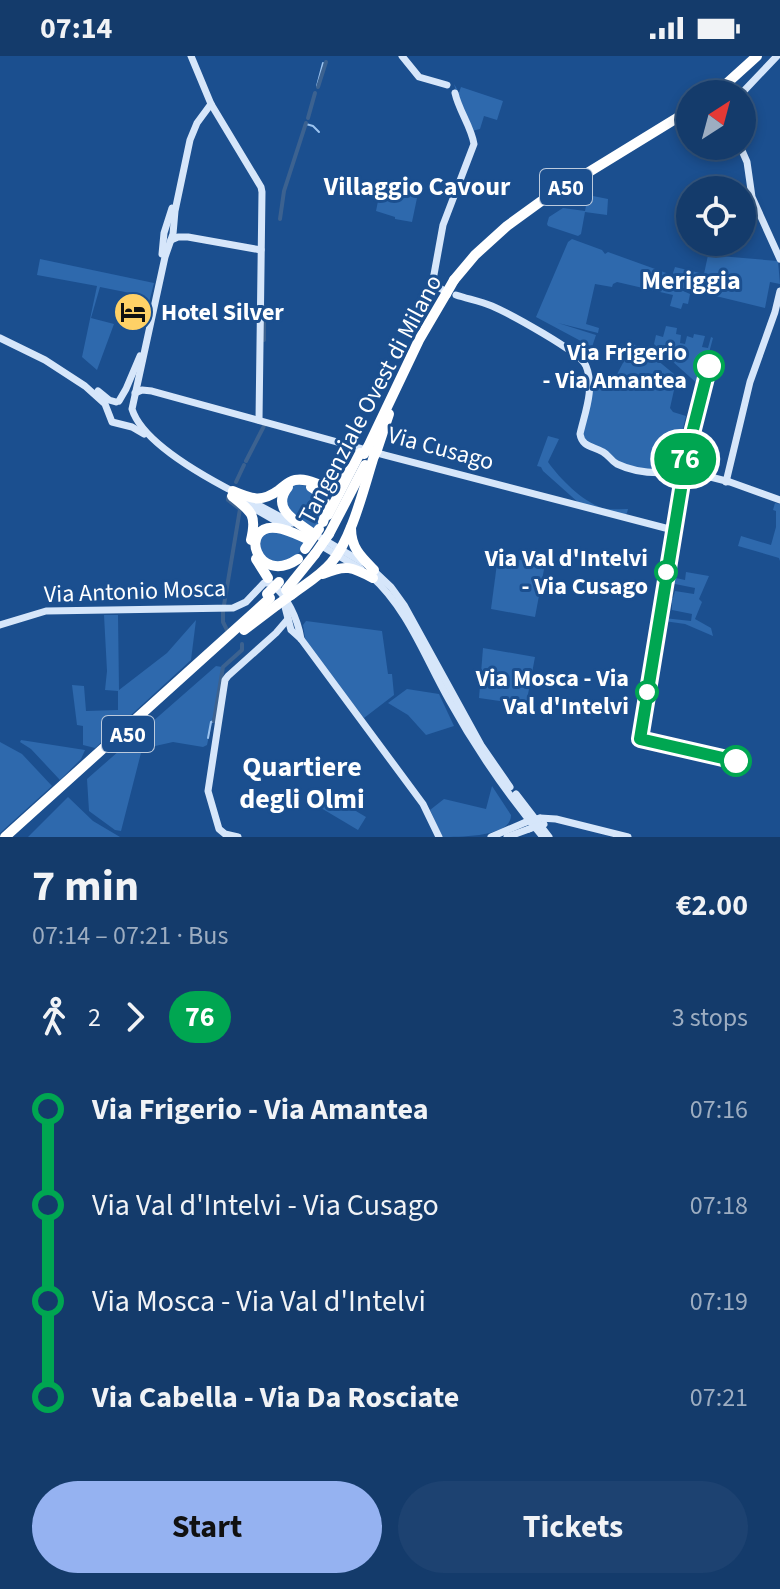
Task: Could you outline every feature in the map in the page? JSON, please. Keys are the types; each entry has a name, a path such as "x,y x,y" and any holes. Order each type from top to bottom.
{"highway":[{"path":"730,80 757,56"},
{"path":"739,80 764,56"},
{"name":"Tangenziale Ovest di Milano","path":"457,282 475,255 507,226 540,202 676,119"},
{"name":"Tangenziale Ovest di Milano","path":"5,837 281,586 342,501 447,292 512,230 676,127"},
{"path":"232,494 260,499 295,480 331,486 341,481 369,451"},
{"path":"369,451 351,533 356,551 373,574"},
{"path":"267,598 281,586 316,538 351,469"},
{"path":"293,484 302,484 325,498 327,512 316,538 283,509 282,496 293,484"},
{"path":"232,494 253,515 252,552 281,586"},
{"path":"314,578 329,566 339,552 353,519"},
{"path":"298,559 279,567 267,563 255,550 256,539 263,530 272,528 316,538"},
{"path":"281,586 346,567 373,574"},
{"name":"Tangenziale Ovest di Milano","path":"14,837 243,631 267,598"}],"street":[{"path":"191,56 210,105 261,187 259,420"},
{"path":"402,56 419,77 453,87 474,144 443,225 433,280 447,292 501,311 553,340 584,362 590,382 580,434 586,445 604,452 615,463 643,472 697,475 780,500"},
{"path":"756,81 777,56"},
{"path":"119,425 129,422 132,417 134,380 168,241 164,233 171,224 190,140 210,105"},
{"path":"171,224 186,140 194,121 210,105"},
{"path":"746,160 752,197 780,259"},
{"path":"171,224 188,237 261,250"},
{"path":"168,241 188,237"},
{"path":"726,482 750,382 780,291"},
{"path":"0,335 50,358 107,398 126,402 141,427 199,473 232,494"},
{"path":"0,335 61,369 100,399 109,411"},
{"path":"134,380 118,401 111,405 110,419 138,430 186,468 316,538 391,587 508,789 543,837"},
{"name":"Via Cusago","path":"134,380 152,391"},
{"name":"Via Cusago","path":"135,393 152,391 673,530 682,473"},
{"name":"Via Antonio Mosca","path":"14,619 46,611 233,608 267,598 265,587 271,586 293,624"},
{"path":"0,618 14,619"},
{"path":"0,625 14,619"},
{"path":"238,837 219,829 208,784 225,680 276,633 293,624"},
{"path":"276,633 293,624"},
{"path":"293,624 423,804 439,837"},
{"path":"516,794 549,837"},
{"path":"491,837 551,818 628,837"},
{"path":"542,821 591,828"},
{"path":"507,837 527,826"}],"shaded area":[{"path":"454,84 458,95 461,87 503,101 497,120 484,116 480,129 472,131 456,91"},
{"path":"381,186 417,198 412,222 376,211"},
{"path":"588,195 608,199 607,215 585,212 578,236 548,226 549,217 563,208 585,211"},
{"path":"572,239 602,250 605,254 608,252 669,274 681,290 690,294 688,304 683,303 681,309 670,306 673,295 617,282 612,287 595,284 586,324 599,328 598,333 558,323 596,335 592,347 536,317"},
{"path":"708,256 778,261 780,284 770,282 765,308 683,288 673,273 675,267 704,274"},
{"path":"40,259 154,283 145,318 142,317 146,313 142,312 147,303 144,302 145,296 100,287 91,318 114,324 97,370 82,357 97,286 37,275"},
{"path":"666,326 677,328 676,334 681,335 680,343 685,344 687,336 693,338 694,334 705,336 702,347 708,348 713,338 700,386 654,344 656,335 663,337"},
{"path":"633,344 674,374 670,408 686,416 681,437 687,440 686,444 667,439 657,470 637,467 605,455 582,435 593,384 615,378"},
{"path":"548,436 559,439 548,462 565,482 579,495 602,508 628,509 624,516 580,504 537,466"},
{"path":"294,485 309,488 322,497 323,518 315,531 298,520 283,502 287,489"},
{"path":"775,503 780,504 780,561 779,558 738,546 741,536 771,545 776,527"},
{"path":"272,529 307,542 295,558 284,565 259,555 262,533"},
{"path":"498,556 545,564 535,617 491,609"},
{"path":"686,572 709,576 695,619 711,628 713,636 685,624 664,621 664,618 691,621 692,614 672,610 672,603 667,602 668,597 673,598 675,591 694,594 695,588 670,583 671,577 685,580"},
{"path":"104,615 118,615 119,690 167,653 196,620 191,660 95,748 83,745 83,726 77,725 72,685 84,686 86,711 118,710 118,691 105,690"},
{"path":"306,621 382,631 394,695 364,718 310,648 303,625"},
{"path":"483,648 535,657 526,705 479,698"},
{"path":"216,666 222,667 222,676 207,745 173,742 142,749 121,831 89,811 87,779"},
{"path":"407,689 439,694 454,726 426,735 408,715 388,703"},
{"path":"21,740 85,750 81,759 60,780"},
{"path":"0,742 22,754 52,786 0,833"},
{"path":"492,786 511,815 509,822 494,832 442,837 430,810 444,799 486,809"},
{"path":"329,795 366,817 358,830 321,808"},
{"path":"68,797 93,821 120,837 28,837"}],"waterway":[{"path":"318,87 326,62"},
{"path":"317,86 323,63"},
{"path":"308,118 315,93"},
{"path":"280,219 284,191 306,123"},
{"path":"306,124 319,132"},
{"path":"264,307 264,340"},
{"path":"246,461 265,424"},
{"path":"236,482 244,465"},
{"path":"224,605 240,509 228,497"},
{"path":"223,611 227,630"},
{"path":"214,721 223,667 242,650 242,644"},
{"path":"208,738 211,722 214,721"}],"bus line":[{"name":"76","path":"709,366 680,471 681,489 640,739 736,761"}],"place":[{"name":"Hotel Silver","path":"133,312"},
{"name":"Via Frigerio - Via Amantea","path":"709,366"},
{"name":"Via Val d'Intelvi - Via Cusago","path":"666,572"},
{"name":"Via Mosca - Via Val d'Intelvi","path":"647,692"}],"district":[{"name":"Villaggio Cavour","path":"417,186"},
{"name":"Meriggia","path":"691,280"},
{"name":"Quartiere degli Olmi","path":"302,782"}]}
